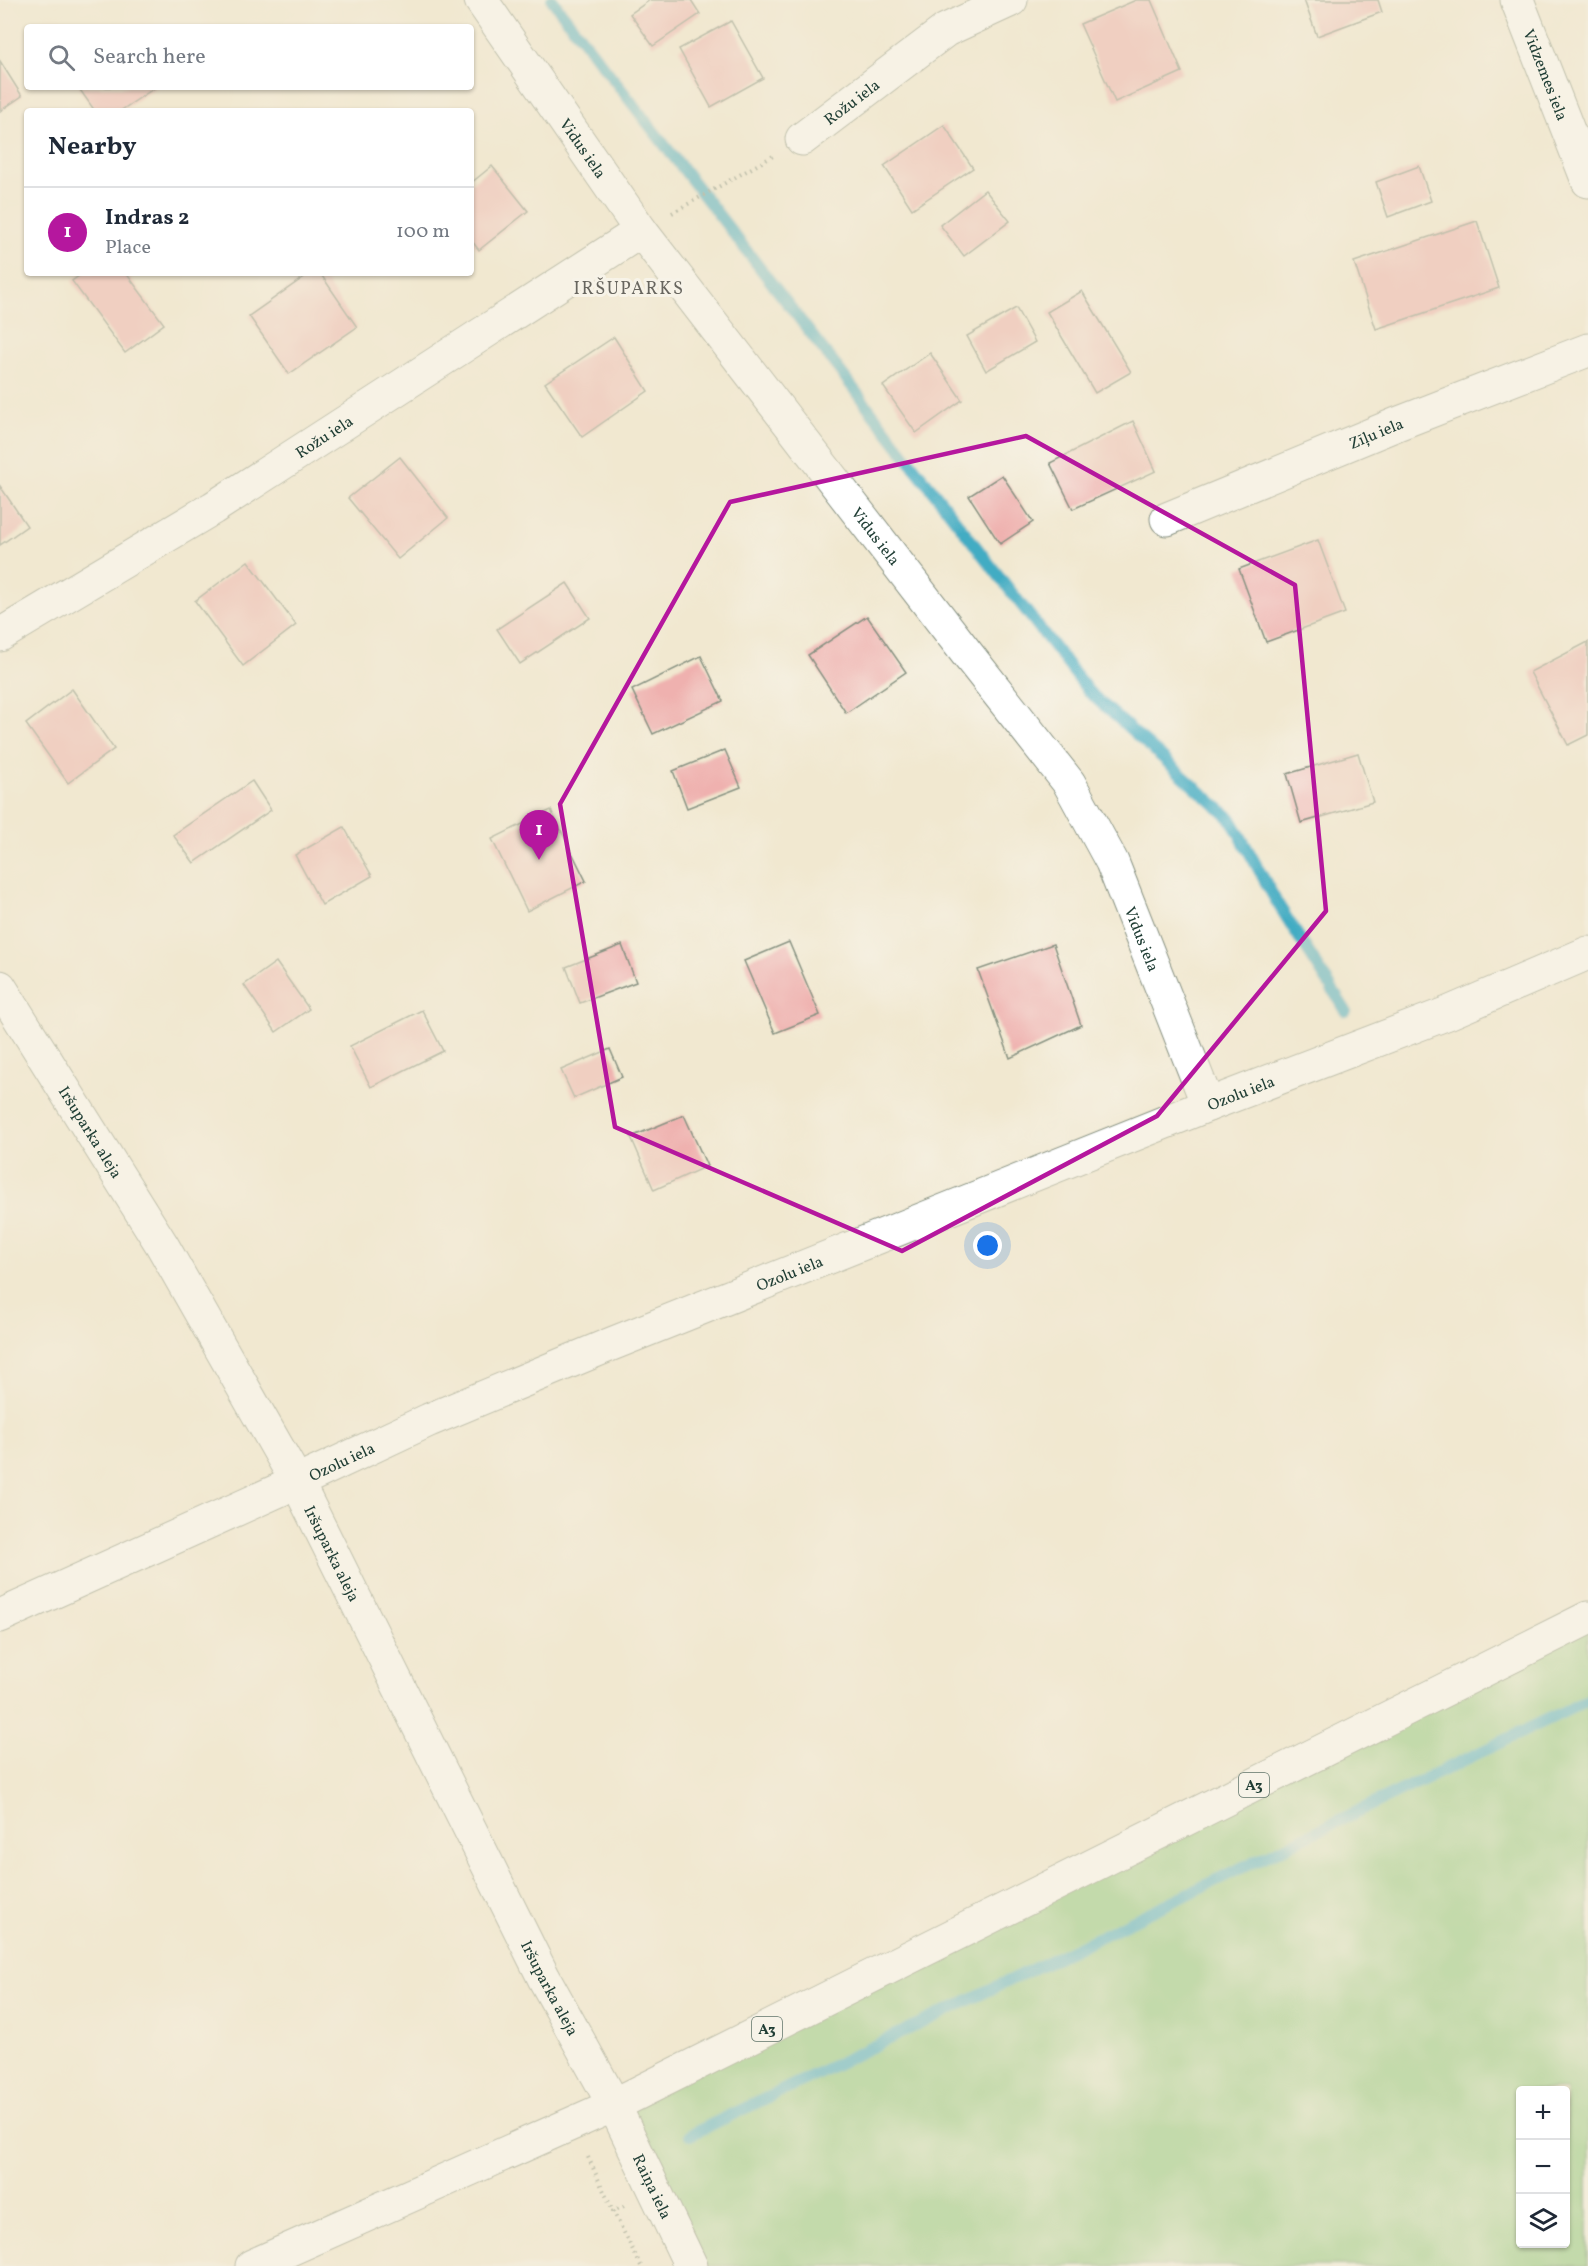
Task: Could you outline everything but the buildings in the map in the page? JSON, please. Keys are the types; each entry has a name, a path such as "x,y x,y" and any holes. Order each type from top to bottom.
{"main road":[{"name":"Vidus iela","path":"481,0 641,231 1069,783 1112,862 1208,1105"},
{"name":"Rožu iela","path":"802,139 945,30 1011,0"},
{"name":"Vidzemes iela","path":"1517,0 1588,181"},
{"name":"Rožu iela","path":"0,635 223,502 641,231"},
{"name":"Zīļu iela","path":"1167,519 1397,424 1588,350"},
{"name":"Ozolu iela","path":"0,1616 429,1420 609,1345 1208,1105 1448,1013 1588,953"},
{"name":"Iršuparka aleja","path":"0,987 162,1245 297,1482 544,1978 614,2105"},
{"name":"A3","path":"252,2266 614,2105 1588,1618"},
{"name":"Raiņa iela","path":"614,2105 691,2266"}],"path":[{"path":"690,203 802,139"},
{"path":"575,2123 597,2179 613,2211"}],"highlighted area":[{"path":"1026,436 1295,585 1326,911 1157,1116 902,1251 615,1127 560,804 730,502"}],"green space":[{"path":"1588,1618 1588,2266 691,2266 614,2105"}],"waterway":[{"path":"552,0 1089,692 1231,819 1276,901 1346,1011"},
{"path":"690,2135 1588,1700"}],"place":[{"name":"Indras 2","path":"539,860"}],"district":[{"name":"IRŠUPARKS","path":"629,288"}]}
